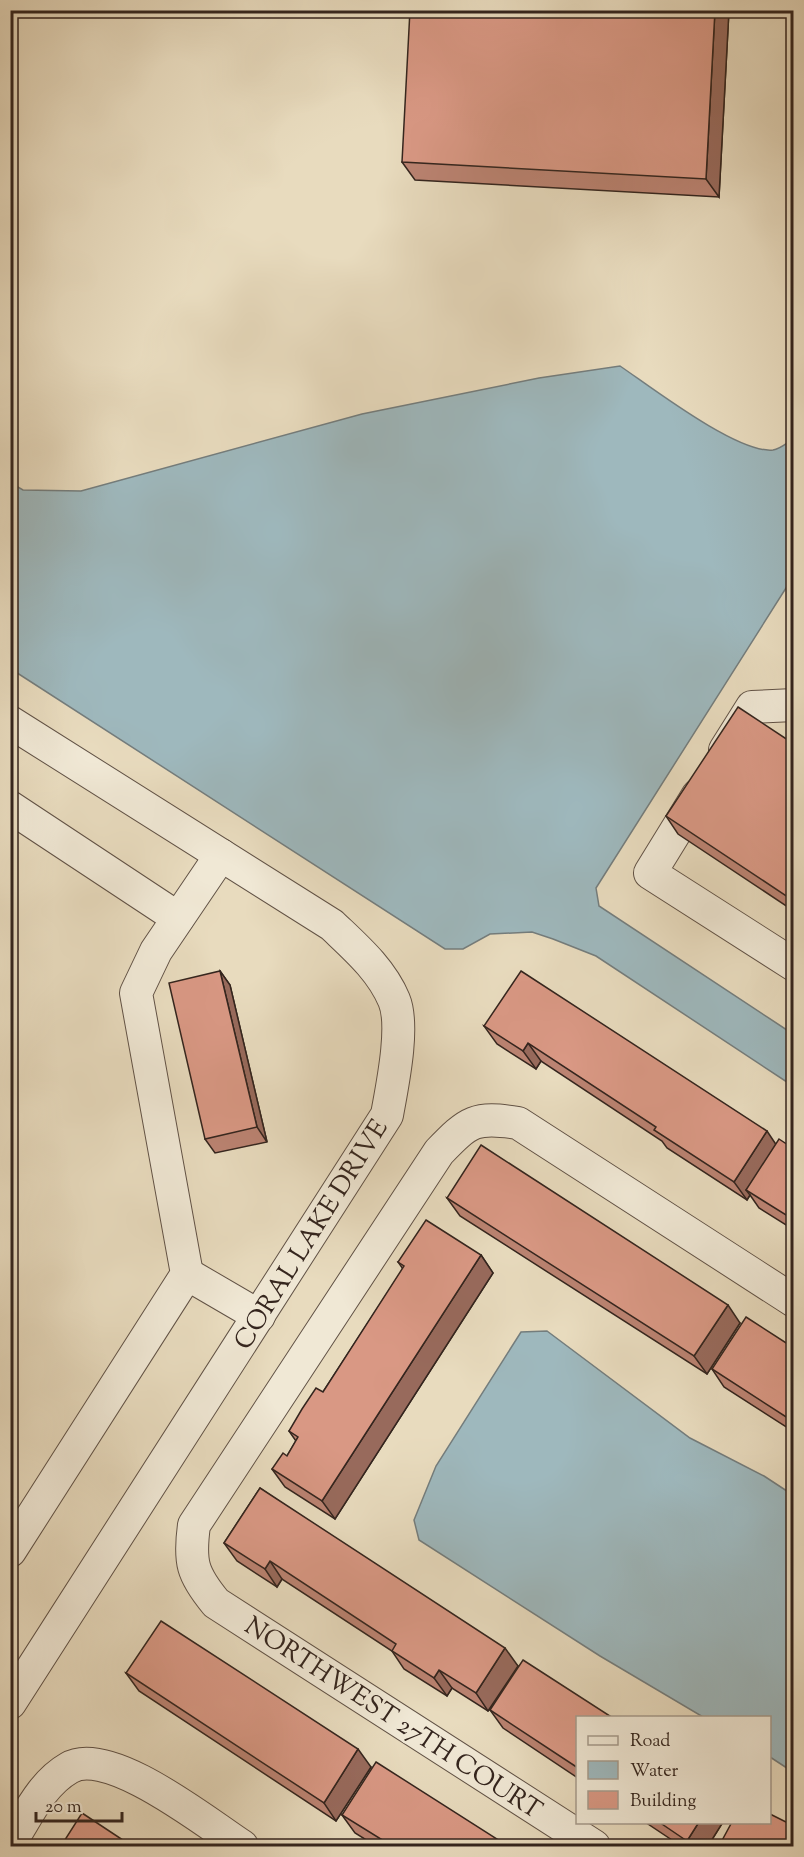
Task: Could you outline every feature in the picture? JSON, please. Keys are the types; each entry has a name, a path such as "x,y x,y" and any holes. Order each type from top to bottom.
{"street":[{"path":"794,705 752,707 650,873 794,965"},
{"name":"CORAL LAKE DRIVE","path":"10,722 332,925 371,962 395,1001 398,1052 387,1115 10,1703"},
{"path":"10,807 178,918"},
{"path":"10,1551 187,1274 136,993 156,951 221,855"},
{"name":"NORTHWEST 27TH COURT","path":"594,1846 216,1603 198,1582 190,1555 194,1525 439,1152 463,1128 490,1118 519,1123 794,1301"},
{"path":"187,1274 260,1316"},
{"path":"10,1843 47,1785 70,1766 104,1765 136,1777 242,1846"}],"water":[{"path":"620,366 673,403 739,442 773,450 793,439 793,577 596,888 599,906 793,1034 793,1086 596,956 553,939 532,932 490,934 463,949 445,949 11,669 11,483 23,490 81,491 362,414 539,378"},
{"path":"547,1331 690,1438 764,1476 793,1495 793,1772 771,1758 771,1716 701,1716 600,1656 419,1540 414,1520 436,1466 521,1332"}],"building":[{"path":"410,10 715,10 706,179 402,162"},
{"path":"738,707 794,744 794,901 666,816"},
{"path":"220,971 257,1127 205,1139 169,983"},
{"path":"521,971 767,1131 734,1182 654,1130 656,1127 528,1043 523,1051 484,1026"},
{"path":"779,1139 794,1149 794,1220 746,1190"},
{"path":"481,1145 728,1305 694,1356 447,1198"},
{"path":"426,1220 481,1255 322,1501 272,1469 283,1453 287,1456 298,1437 289,1431 302,1409 316,1388 323,1392 404,1266 398,1262"},
{"path":"746,1317 794,1348 794,1422 712,1369"},
{"path":"260,1488 505,1648 476,1693 439,1670 434,1678 392,1651 396,1644 270,1561 265,1569 224,1543"},
{"path":"161,1621 358,1749 324,1803 126,1673"},
{"path":"523,1660 610,1716 576,1716 576,1767 490,1710"},
{"path":"376,1762 508,1846 392,1846 342,1815"},
{"path":"82,1813 132,1846 61,1846"},
{"path":"771,1814 794,1826 794,1846 719,1846 731,1824 771,1824"},
{"path":"662,1824 698,1824 687,1841"}]}
